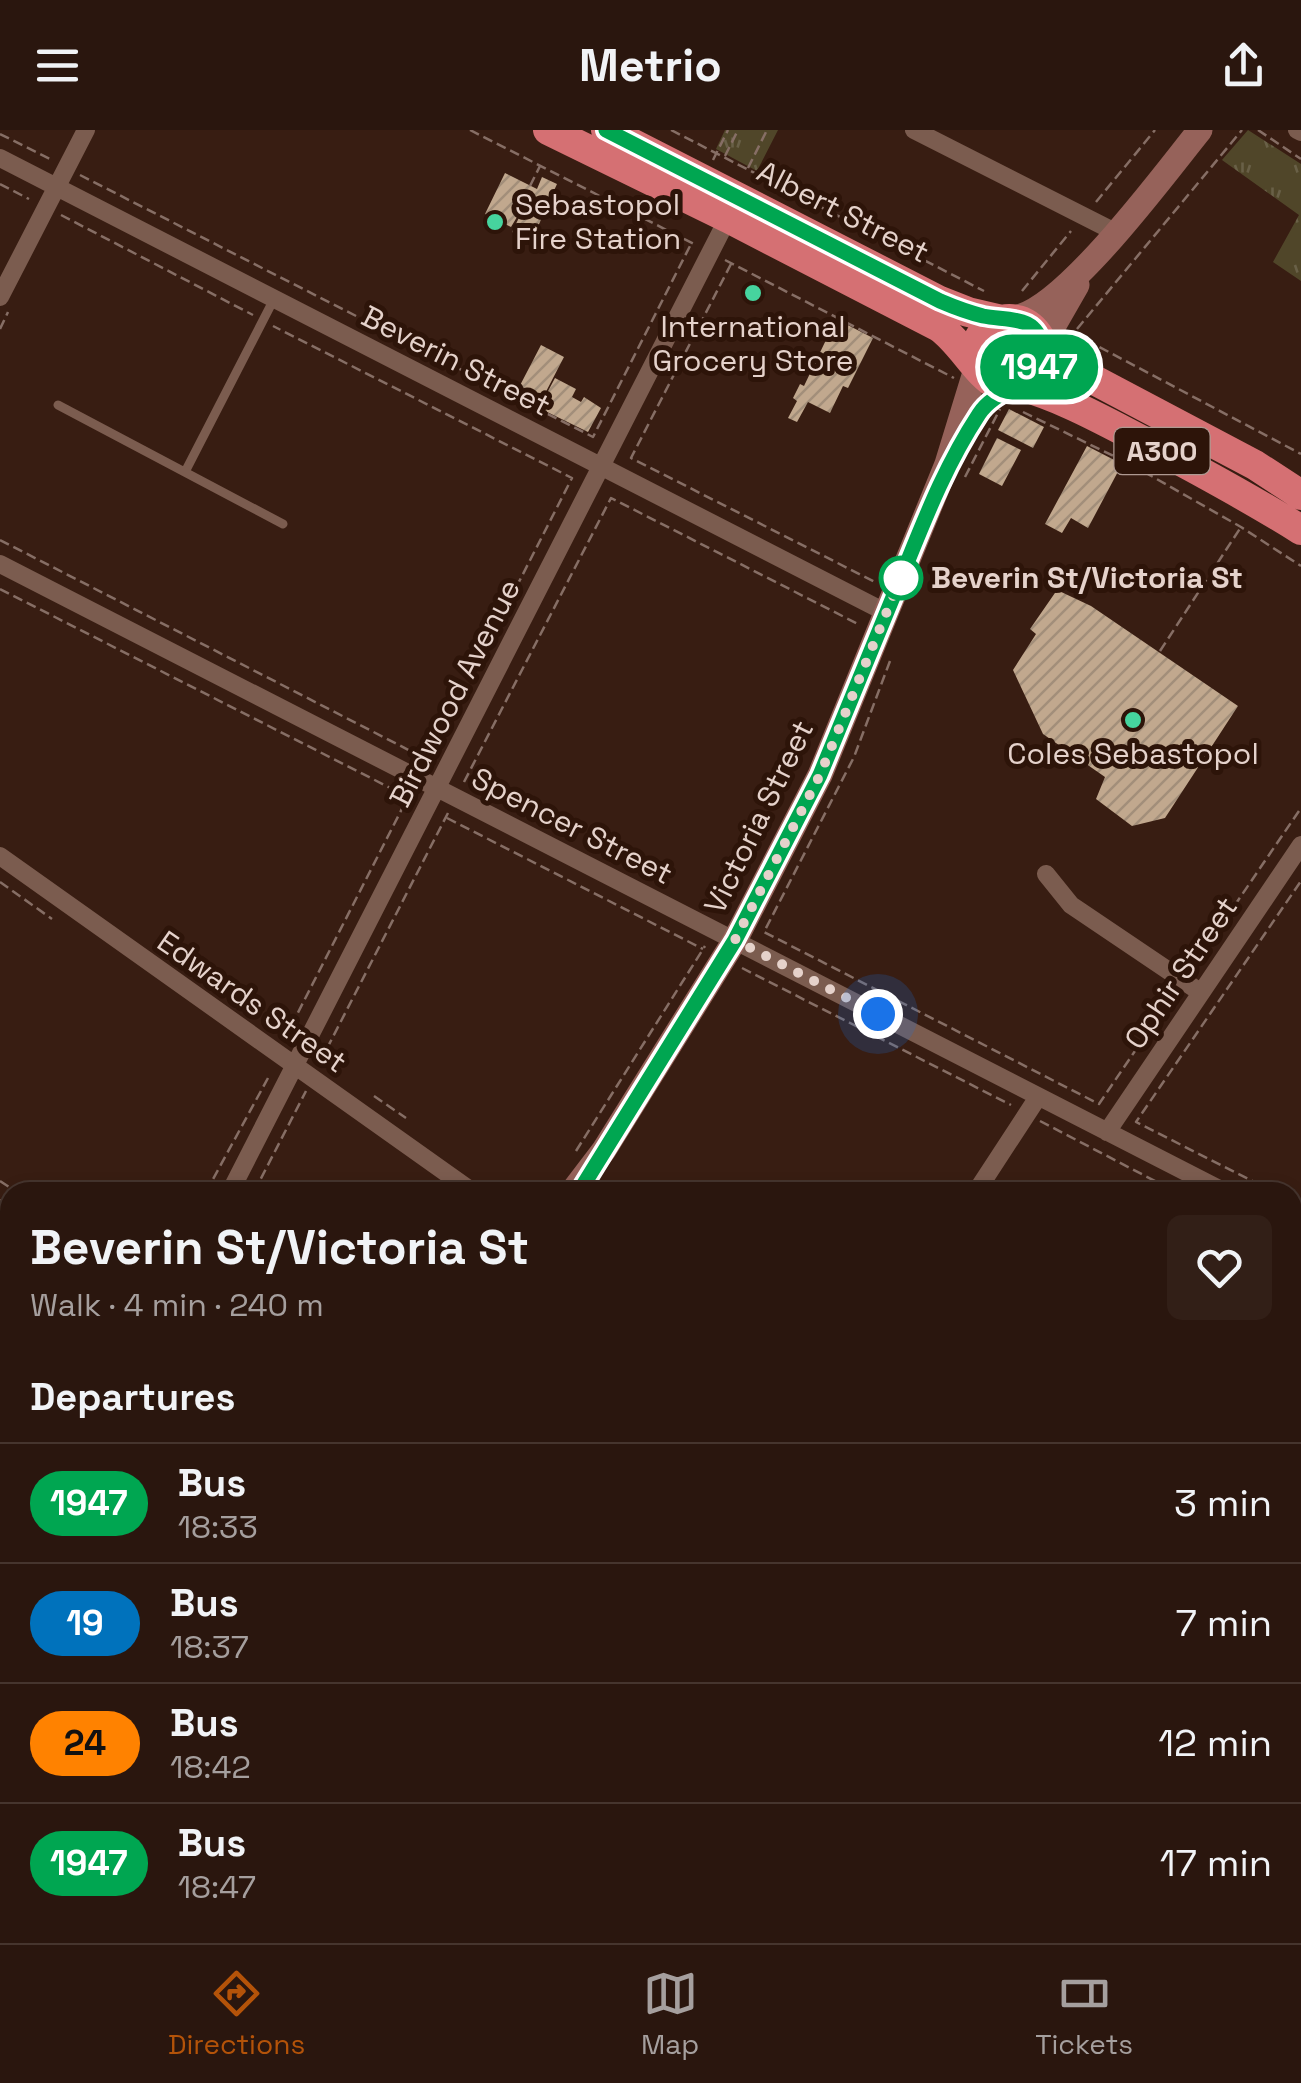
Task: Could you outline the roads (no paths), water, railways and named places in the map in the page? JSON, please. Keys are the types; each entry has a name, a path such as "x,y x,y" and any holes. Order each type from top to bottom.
{"highway":[{"name":"Albert Street","path":"548,130 939,326 958,341 993,385 1038,391 1114,426 1247,496 1301,530"},
{"name":"Albert Street","path":"606,130 940,301 968,312 1031,320 1066,365 1301,494"},
{"path":"1031,320 1039,367 1030,378 993,385 974,352 978,338 986,326 1031,320"}],"street":[{"path":"0,296 86,130"},
{"path":"914,130 1083,217 1107,242"},
{"path":"1031,320 1107,242 1200,130"},
{"name":"Beverin Street","path":"0,158 887,613"},
{"name":"Birdwood Avenue","path":"235,1182 728,218"},
{"name":"Victoria Street","path":"577,1180 820,775 947,464 993,385"},
{"name":"Spencer Street","path":"0,564 1205,1182"},
{"name":"Ophir Street","path":"1107,1132 1301,845"},
{"name":"Edwards Street","path":"0,856 459,1182"},
{"path":"1046,874 1072,906 1200,992"},
{"path":"983,1182 1038,1097"}],"lane":[{"path":"185,472 274,299"},
{"path":"58,405 283,524"}],"place":[{"name":"Sebastopol Fire Station","path":"495,222"},
{"name":"International Grocery Store","path":"753,293"},
{"name":"Beverin St/Victoria St","path":"901,578"},
{"name":"Coles Sebastopol","path":"1133,720"}]}
